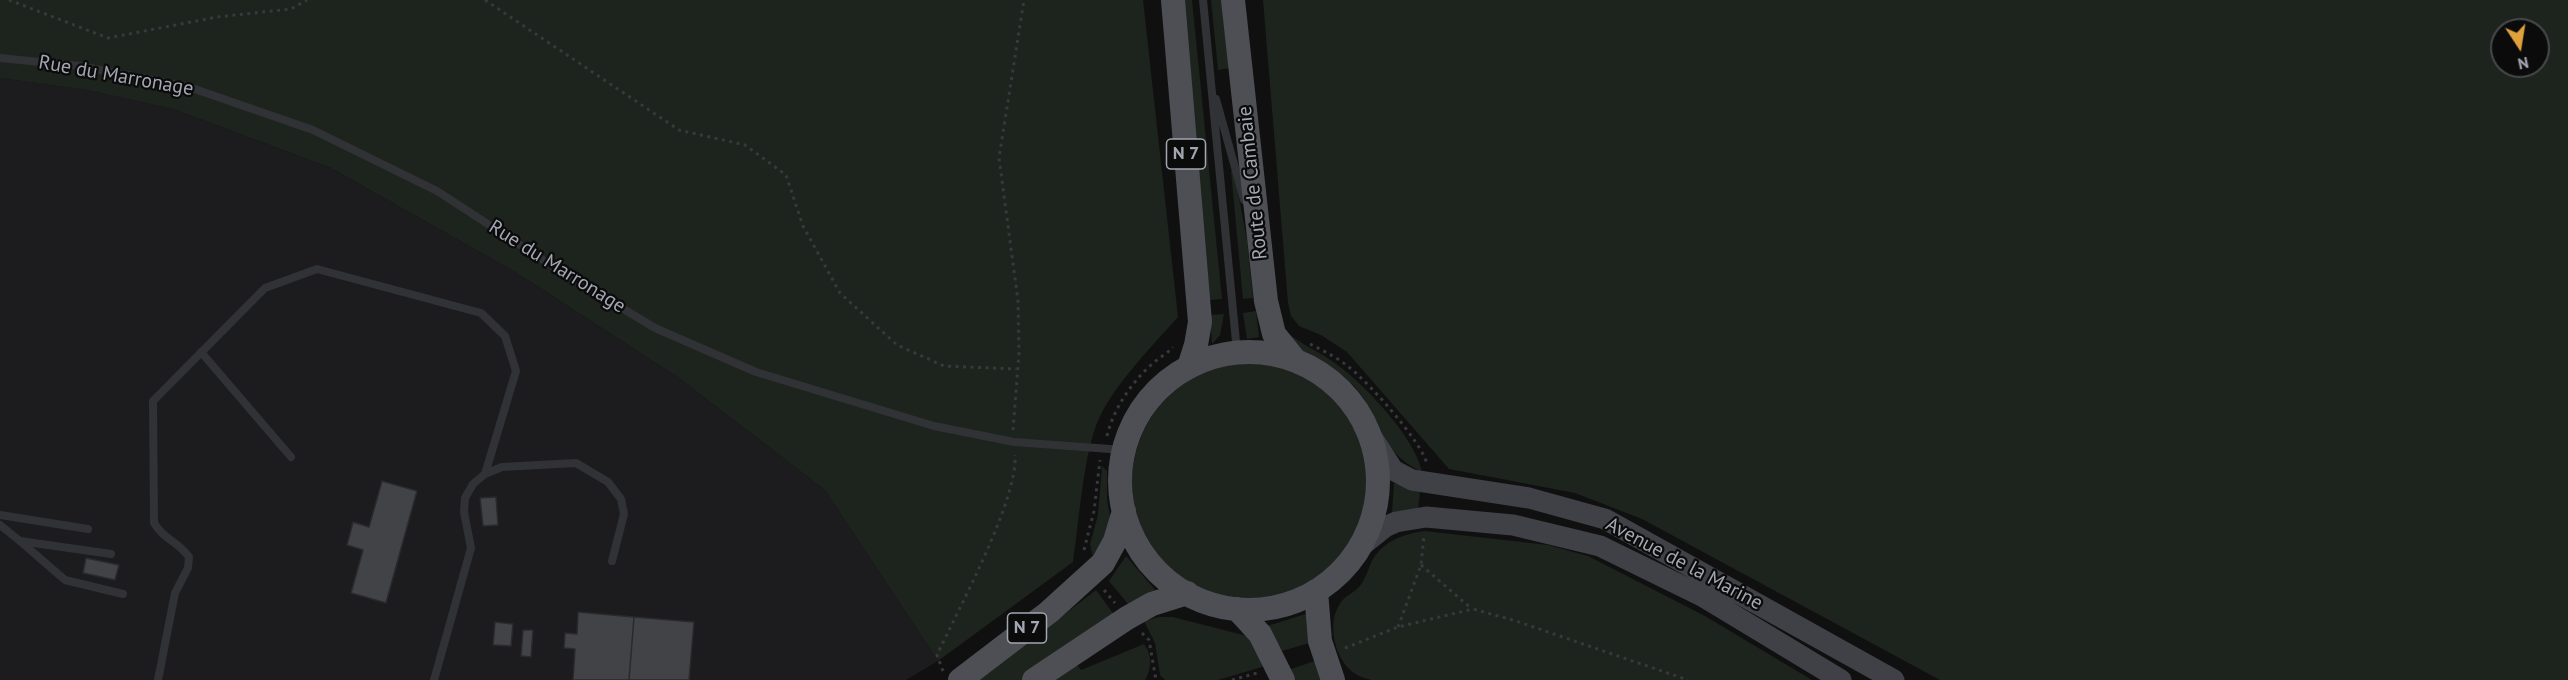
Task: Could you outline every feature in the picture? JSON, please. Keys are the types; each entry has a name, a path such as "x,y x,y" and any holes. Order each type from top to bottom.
{"main road":[{"name":"N 7","path":"1173,0 1199,309 1196,345 1188,367"},
{"name":"Route de Cambaie","path":"1233,0 1266,301 1274,334 1301,351"},
{"path":"1301,351 1354,404 1372,437 1379,475 1375,512 1360,547 1341,572 1316,591 1291,603 1273,607 1237,609 1211,604 1186,593 1169,582 1140,550 1124,511 1120,481 1124,450 1137,417 1148,402 1159,388 1188,367 1212,357 1237,352 1301,351"},
{"name":"Avenue de la Marine","path":"1372,437 1393,470 1412,480 1529,498 1605,519 1894,680"},
{"name":"N 7","path":"953,679 1049,612 1103,563 1115,541 1124,511"},
{"name":"Avenue de la Marine","path":"1360,547 1385,527 1396,522 1426,517 1513,525 1600,546 1702,596 1841,680"},
{"path":"1316,591 1331,672"},
{"name":"N 7","path":"1034,680 1127,618 1152,604 1186,593"},
{"path":"1237,609 1260,634 1281,674"}],"lane":[{"path":"1203,0 1237,352"},
{"name":"Rue du Marronage","path":"0,58 80,66 189,87 313,130 437,191 551,265 656,328 756,372 934,426 1014,442 1124,450"},
{"path":"1211,80 1237,169 1266,301"},
{"path":"158,680 175,593 188,568 189,557 180,545 161,536 154,524 153,401 265,288 317,269 481,313 505,336 516,371 485,474"},
{"path":"201,352 291,457"},
{"path":"434,680 471,548 464,512 465,498 473,484 485,474 502,467 576,463 608,482 621,498 624,514 612,561"},
{"path":"0,515 88,529"},
{"path":"0,525 65,580 123,594"},
{"path":"20,541 111,554"}],"path":[{"path":"9,0 108,38 217,17 291,9 307,0"},
{"path":"485,0 679,130 745,145 786,175 804,226 840,293 897,345 944,366 1016,369"},
{"path":"953,679 937,655 993,534 1016,469 1014,442 1016,369 1019,353 1018,302 999,158 1024,0"},
{"path":"1110,421 1127,393 1151,365 1175,345"},
{"path":"1301,351 1350,368 1421,448 1429,471"},
{"path":"1100,462 1094,511 1083,554 1091,574 1127,618 1149,640 1156,680"},
{"path":"1398,627 1421,565 1425,531"},
{"path":"1421,565 1473,609 1516,621 1688,680"},
{"path":"1331,672 1398,627 1473,609"},
{"path":"1232,680 1281,674"}],"shaded area":[{"path":"0,0 1143,0 1178,317 1122,381 1097,423 1088,454 1073,562 938,661 825,490 679,378 517,273 331,168 173,109 87,90 0,78"},
{"path":"1180,0 1192,0 1222,299 1209,300"},
{"path":"1211,0 1223,0 1230,68 1218,70"},
{"path":"1263,0 2568,0 2568,680 1940,680 1642,519 1575,493 1449,469 1347,352 1321,335 1299,326 1291,316 1288,303"},
{"path":"0,78 87,90 173,109 331,168 517,273 679,378 825,490 938,661 906,680 0,680"},
{"path":"1231,171 1234,171 1247,240 1253,298 1243,299"},
{"path":"1256,311 1259,337 1247,339 1243,313"},
{"path":"1224,314 1220,335 1212,344 1210,315"},
{"path":"1283,329 1342,368 1370,394 1409,442 1422,472 1408,464 1389,444 1371,410 1354,386 1331,367 1287,344"},
{"path":"1251,363 1274,365 1296,372 1317,383 1335,398 1350,416 1361,437 1368,459 1370,482 1368,505 1361,527 1350,548 1335,566 1317,581 1296,592 1274,599 1251,601 1228,599 1206,592 1185,581 1167,566 1152,548 1141,527 1134,505 1132,482 1134,459 1141,437 1152,416 1167,398 1185,383 1206,372 1228,365"},
{"path":"1102,466 1107,471 1107,499 1112,528 1094,562 1090,544 1098,515"},
{"path":"1394,483 1420,490 1418,510 1392,512"},
{"path":"1425,531 1548,545 1588,556 1705,616 1812,680 1371,680 1358,676 1347,667 1337,650 1333,630 1336,610 1343,600 1361,584 1373,559 1383,547 1402,536"},
{"path":"1126,556 1157,592 1128,604 1109,581"},
{"path":"1096,590 1115,616 1024,680 979,680"},
{"path":"1312,612 1313,642 1282,651 1267,626"},
{"path":"1159,617 1173,617 1247,636 1266,663 1262,667 1218,680 1165,680 1160,675 1155,643 1144,621"},
{"path":"1144,644 1149,652 1150,662 1145,680 1054,680 1077,665 1081,670"},
{"path":"1318,660 1326,680 1291,680 1288,670"}],"building":[{"path":"382,481 417,491 386,603 351,593 363,550 347,545 353,522 369,527"},
{"path":"496,497 498,525 483,526 480,498"},
{"path":"86,558 119,565 115,580 83,573"},
{"path":"578,612 634,617 629,680 573,680 575,649 564,648 565,633 577,634"},
{"path":"634,617 694,622 689,680 629,680"},
{"path":"495,622 513,624 511,646 493,645"},
{"path":"523,630 533,630 531,657 521,656"}]}
